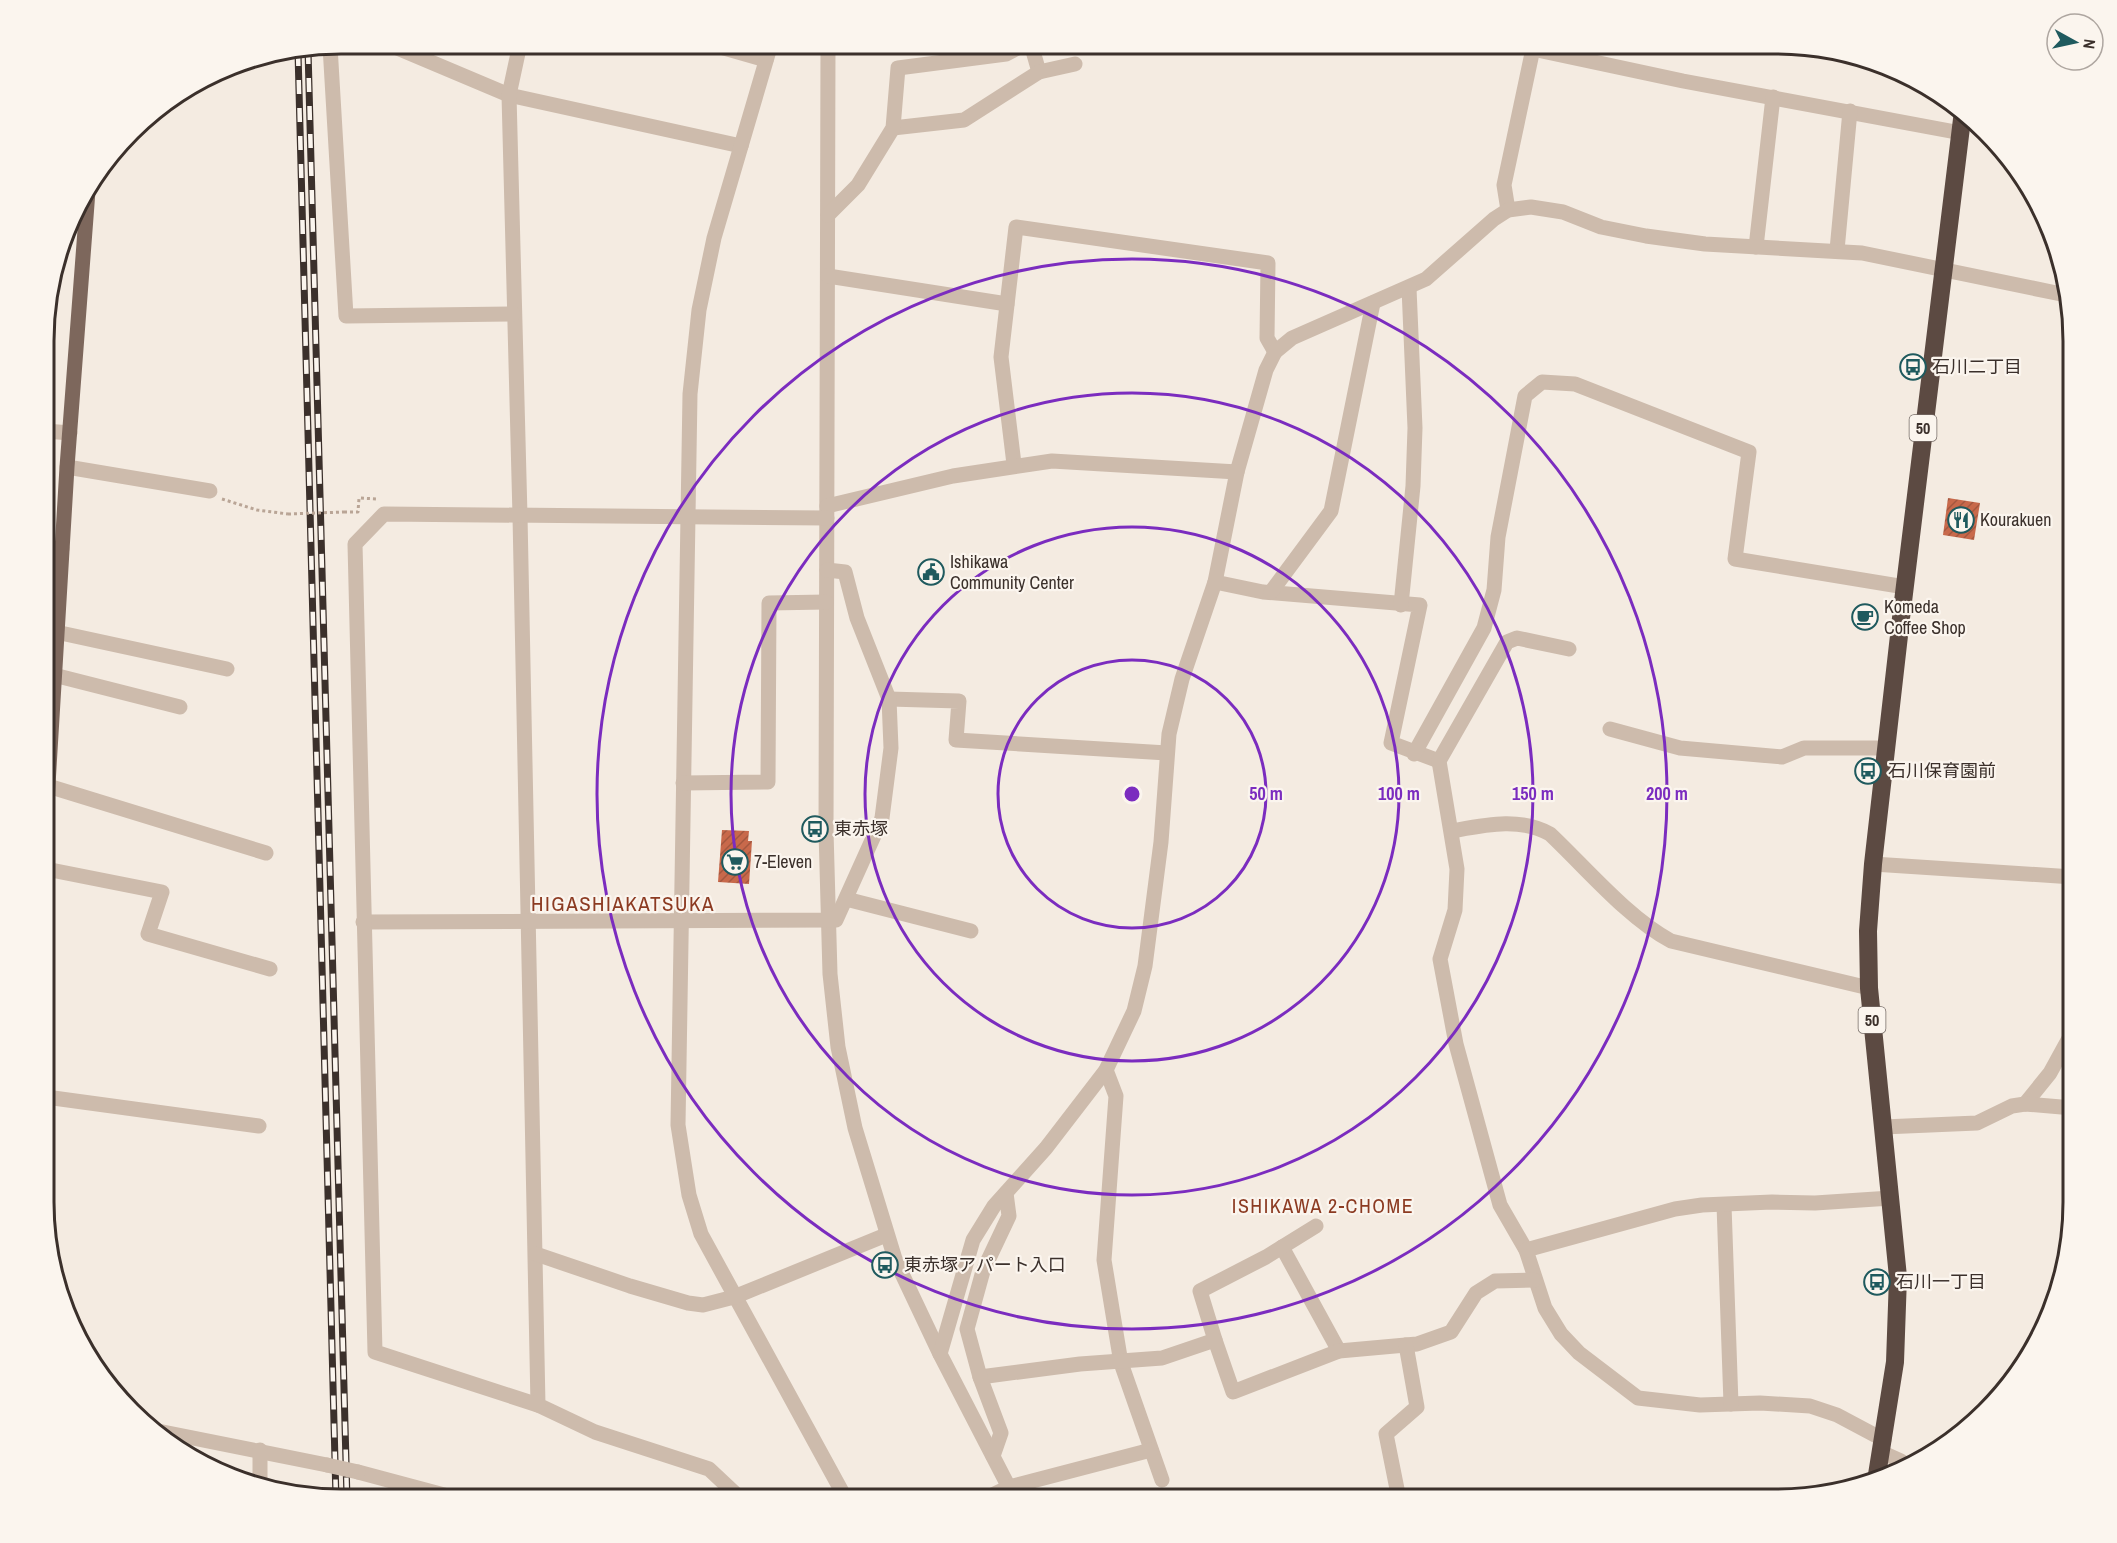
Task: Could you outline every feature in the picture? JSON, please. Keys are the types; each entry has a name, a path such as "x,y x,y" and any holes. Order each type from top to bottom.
{"highway":[{"name":"50","path":"1877,1470 1892,1392 1898,1330 1898,1277 1869,988 1868,931 1886,748 1942,270 1962,122"}],"main road":[{"path":"54,646 56,632 54,549 67,467 87,209"}],"street":[{"path":"412,54 509,95 741,146"},
{"path":"518,54 509,95 538,1405"},
{"path":"745,54 766,60"},
{"path":"768,54 714,238 699,310 690,394 678,1125 682,1163 701,1234 840,1489"},
{"path":"828,54 827,920 838,1047 855,1128 886,1235 940,1354 1010,1489"},
{"path":"828,214 858,185 893,128 898,68 1006,54"},
{"path":"1034,54 1039,72"},
{"path":"1508,210 1504,185 1532,54"},
{"path":"1567,54 1960,133"},
{"path":"331,55 346,316 513,314"},
{"path":"893,128 964,120 1039,72 1075,64"},
{"path":"1756,247 1773,97"},
{"path":"1837,250 1850,111"},
{"path":"940,1354 974,1240 994,1206 1046,1148 1106,1070 1134,1011 1145,966 1161,842 1168,734 1182,679 1215,582 1237,472 1266,370 1275,352 1292,338 1426,279 1480,231 1508,210 1532,207 1549,209 1601,227 1647,236 1756,247 1837,250 2059,294"},
{"path":"1014,465 1001,357 1016,227 1268,263 1267,338 1275,352"},
{"path":"828,276 1007,304"},
{"path":"1401,605 1413,486 1415,428 1409,288"},
{"path":"1270,592 1331,511 1373,303"},
{"path":"1414,754 1484,628 1494,590 1498,537 1526,396 1542,382 1575,384 1749,453 1735,559 1905,586"},
{"path":"54,432 70,433"},
{"path":"730,1489 709,1469 595,1432 538,1405 375,1352 355,544 384,514 687,517 827,512 1014,465 1052,461 1237,472"},
{"path":"67,467 210,492"},
{"path":"363,922 836,920 882,818 891,748 889,699 857,618 845,572 826,570"},
{"path":"1215,582 1270,592 1420,605 1391,744 1439,761"},
{"path":"683,783 768,782 769,603 826,602"},
{"path":"56,632 227,669"},
{"path":"1569,649 1518,638 1507,642 1439,761 1452,831 1458,884 1455,910 1440,959 1456,1044 1500,1205 1526,1250 1545,1308 1561,1334 1579,1353 1638,1398 1700,1405 1810,1406 1837,1415 1900,1460"},
{"path":"54,674 180,707"},
{"path":"889,699 959,701 956,740 1167,753"},
{"path":"1610,729 1680,748 1782,757 1804,748 1886,748"},
{"path":"54,788 266,853"},
{"path":"1452,831 1508,823 1535,825 1550,834 1635,917 1653,932 1671,942 1869,988"},
{"path":"1873,864 2063,876"},
{"path":"54,871 162,892 148,934 270,969"},
{"path":"846,899 971,931"},
{"path":"2025,1104 2050,1073 2063,1049"},
{"path":"1106,1070 1116,1096 1104,1260 1121,1363 1162,1480"},
{"path":"54,1098 259,1126"},
{"path":"1883,1127 1977,1123 2012,1106 2025,1104 2063,1107"},
{"path":"993,1456 1001,1433 980,1377 967,1329 983,1271 1009,1216 1006,1193"},
{"path":"1526,1250 1675,1209 1772,1202 1815,1203 1891,1198"},
{"path":"1724,1205 1731,1404"},
{"path":"1316,1226 1200,1291 1233,1392 1340,1351 1406,1345 1451,1332 1476,1293 1495,1281 1534,1280"},
{"path":"536,1254 688,1303 703,1305 734,1296 886,1235"},
{"path":"1282,1247 1340,1351"},
{"path":"980,1377 1080,1364 1121,1363 1162,1358 1215,1341"},
{"path":"1397,1489 1386,1434 1417,1407 1406,1345"},
{"path":"172,1434 260,1450 422,1489"},
{"path":"260,1450 260,1477"},
{"path":"1025,1489 1151,1450"}],"path":[{"path":"210,492 224,500 257,510 288,514 358,512 359,498"}],"building":[{"path":"1948,498 1980,503 1974,540 1943,535"},
{"name":"7-Eleven","path":"722,830 749,831 748,841 752,841 749,884 718,882"}],"railway":[{"path":"308,56 347,1489"},
{"path":"298,57 336,1489"}],"place":[{"name":"石川二丁目","path":"1913,367"},
{"name":"Kourakuen","path":"1961,520"},
{"name":"Ishikawa Community Center","path":"931,572"},
{"name":"Komeda Coffee Shop","path":"1865,617"},
{"name":"石川保育園前","path":"1868,771"},
{"name":"東赤塚","path":"815,829"},
{"name":"7-Eleven","path":"735,862"},
{"name":"東赤塚アパート入口","path":"885,1265"},
{"name":"石川一丁目","path":"1877,1282"}],"district":[{"name":"HIGASHIAKATSUKA","path":"623,904"},
{"name":"ISHIKAWA 2-CHOME","path":"1323,1206"}]}
